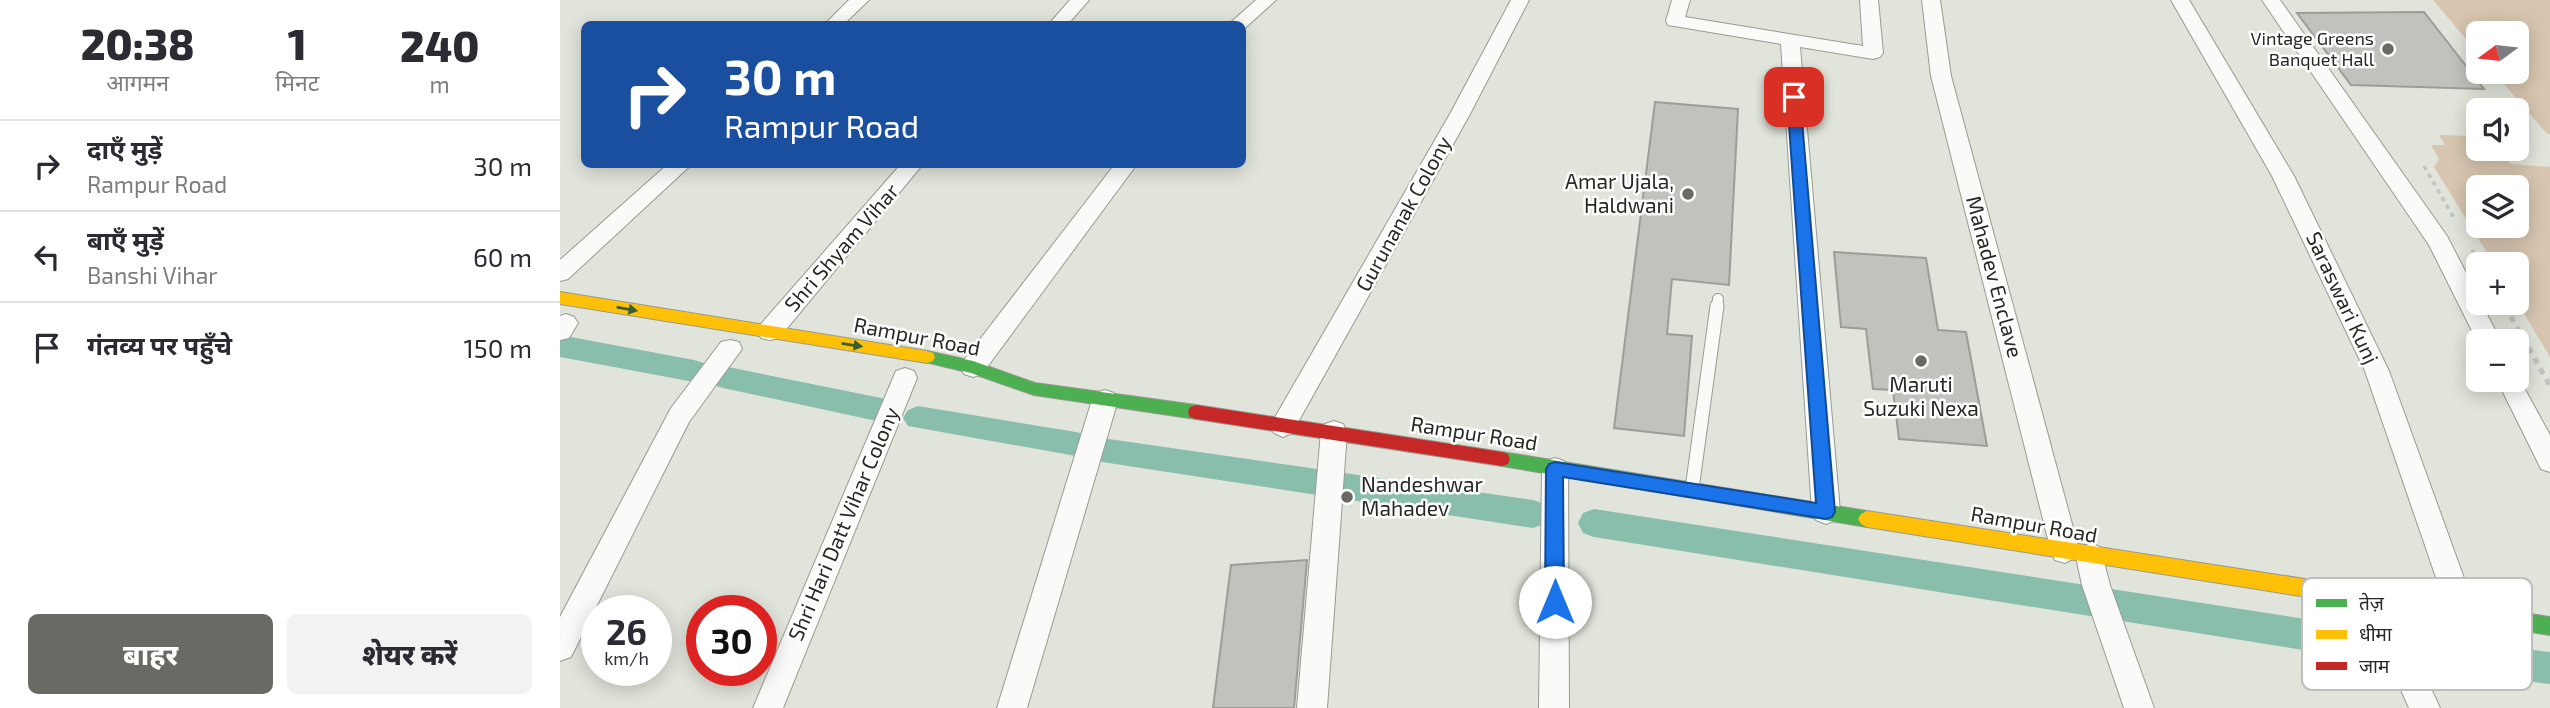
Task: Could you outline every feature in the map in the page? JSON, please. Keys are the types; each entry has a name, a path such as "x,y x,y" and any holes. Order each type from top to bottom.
{"main road":[{"name":"Rampur Road","path":"560,298 770,331 1034,389 1334,432 2302,590"},
{"name":"Rampur Road","path":"2532,624 2550,626"}],"street":[{"path":"837,21 860,0"},
{"path":"1061,21 1080,0"},
{"path":"1242,21 1267,0"},
{"name":"Gurunanak Colony","path":"1283,426 1460,114 1520,0"},
{"path":"1681,0 1675,21 1873,53 1869,0"},
{"name":"Mahadev Enclave","path":"1931,0 1941,76 2078,554 2096,585 2140,708"},
{"name":"Saraswari Kunj","path":"2180,0 2283,176 2376,371 2449,578"},
{"path":"2271,0 2439,242 2483,329"},
{"path":"1790,41 1826,512"},
{"path":"560,273 678,168"},
{"name":"Shri Shyam Vihar","path":"770,331 910,168"},
{"path":"978,377 1124,168"},
{"path":"560,647 680,415 730,349"},
{"name":"Shri Hari Datt Vihar Colony","path":"768,708 905,378"},
{"path":"2515,392 2550,461"},
{"path":"1012,708 1105,400"},
{"path":"1312,708 1334,432"},
{"path":"1554,708 1555,469"},
{"path":"2417,690 2425,708"}],"lane":[{"path":"1692,490 1718,299"}],"path":[{"path":"2510,315 2550,386"}],"shaded area":[{"path":"2433,0 2550,0 2550,134 2547,134 2529,113 2529,98 2516,98 2504,84 2529,84 2529,21 2466,21 2466,39"},
{"path":"2439,135 2466,136 2466,161 2508,161 2511,164 2550,167 2550,357 2525,315 2529,315 2529,252 2487,252 2478,238 2529,238 2529,175 2466,175 2466,219 2434,167 2439,159 2431,145 2445,145"}],"building":[{"name":"Vintage Greens Banquet Hall","path":"2424,12 2466,66 2466,84 2480,84 2484,89 2351,85 2297,13"},
{"name":"Amar Ujala, Haldwani","path":"1655,102 1738,109 1729,285 1672,279 1667,334 1692,336 1684,436 1614,428"},
{"name":"Maruti Suzuki Nexa","path":"1834,252 1926,258 1938,330 1966,332 1987,446 1899,439 1893,390 1873,389 1866,329 1841,327"},
{"path":"1307,560 1294,708 1213,708 1231,565"}],"waterway":[{"path":"560,346 694,371"},
{"path":"723,377 886,411"},
{"path":"918,418 1076,444"},
{"path":"1102,450 1533,514"},
{"path":"1594,523 2302,634"},
{"path":"2532,666 2550,668"}],"traffic: fast":[{"path":"927,357 973,367 1034,389 1196,412"},
{"path":"1502,459 1867,519"},
{"path":"2532,623 2550,626"}],"traffic: slow":[{"path":"560,298 927,357"},
{"path":"1867,519 2302,587"}],"traffic: jam":[{"path":"1196,412 1502,459"}],"place":[{"name":"Vintage Greens Banquet Hall","path":"2388,49"},
{"name":"Amar Ujala, Haldwani","path":"1688,194"},
{"name":"Maruti Suzuki Nexa","path":"1921,361"},
{"name":"Nandeshwar Mahadev","path":"1347,497"}],"route":[{"path":"1555,602 1555,469 1826,512 1794,97"}]}
